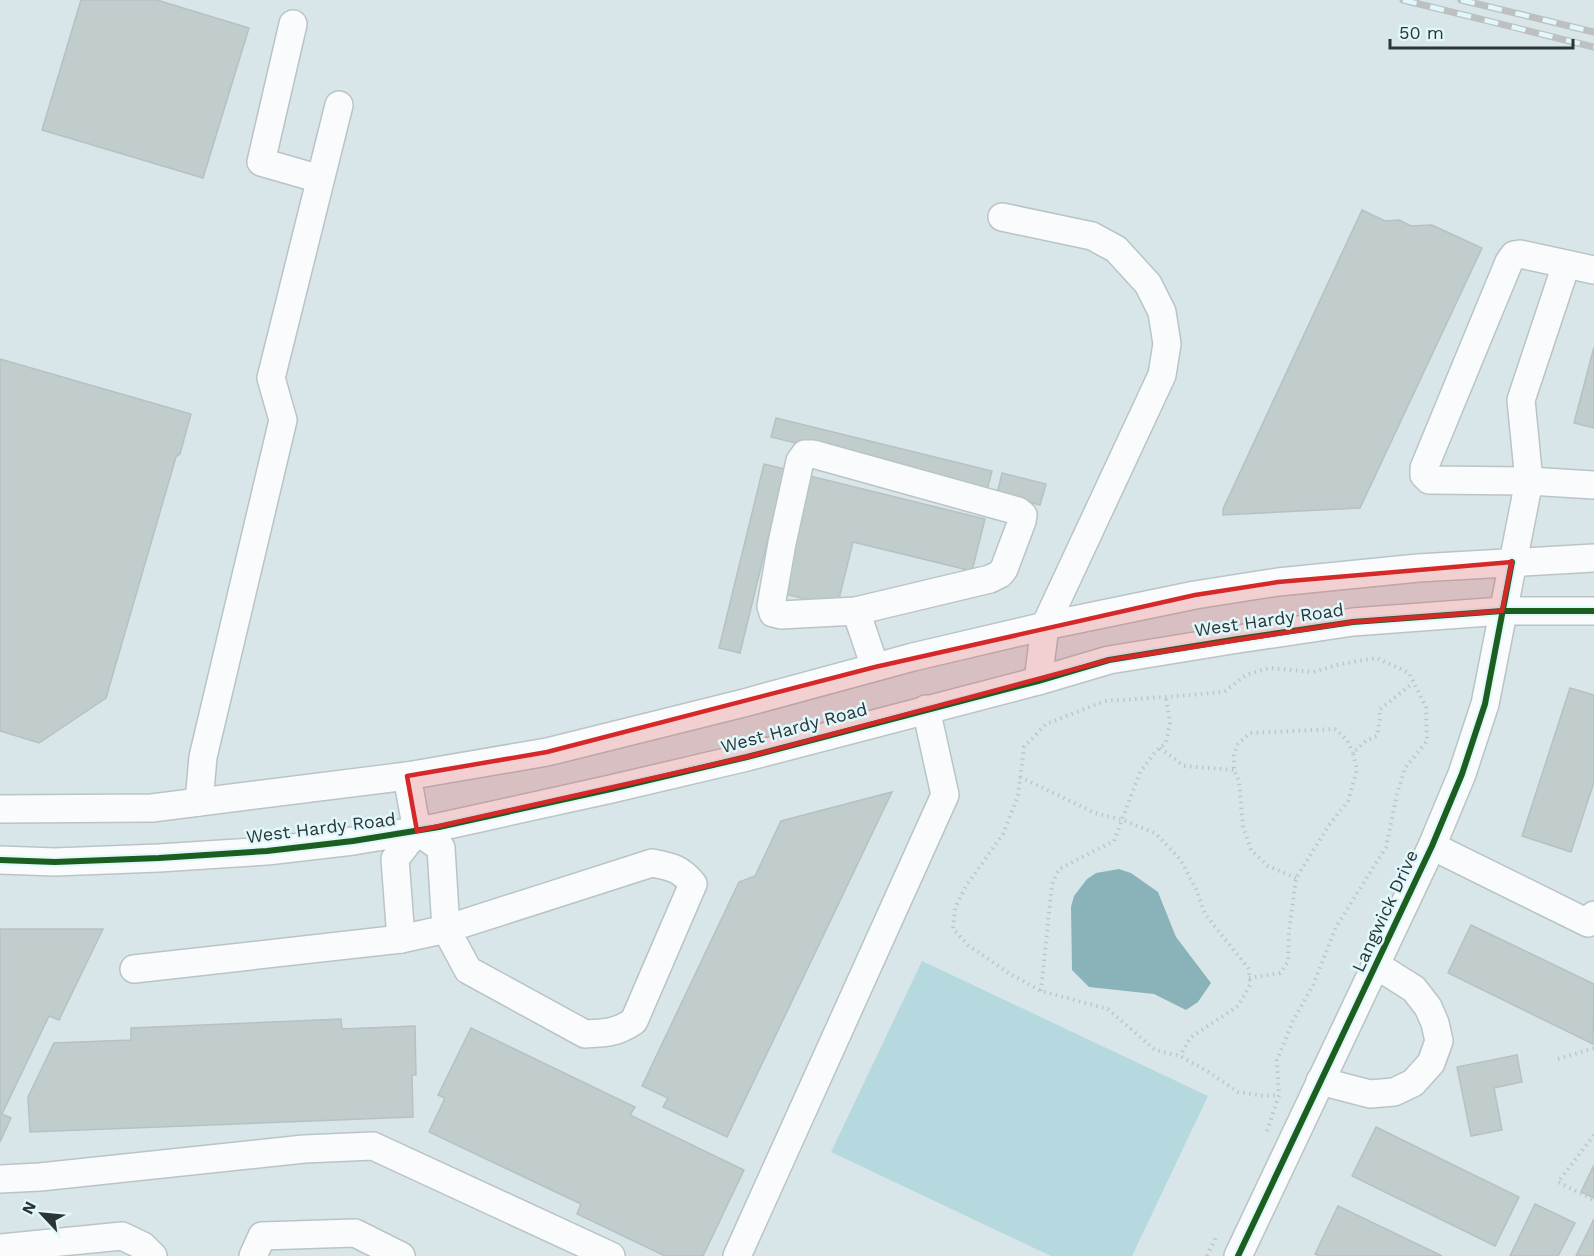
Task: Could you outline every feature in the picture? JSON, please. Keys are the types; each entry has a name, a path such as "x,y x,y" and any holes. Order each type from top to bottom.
{"street":[{"path":"293,24 261,162 320,179"},
{"path":"199,802 203,757 283,420 271,378 339,105"},
{"path":"1002,217 1092,236 1116,249 1148,284 1162,312 1167,344 1162,375 1046,626 1038,681"},
{"path":"1594,270 1520,254 1514,255 1509,262 1424,468 1429,480 1529,481 1594,485"},
{"name":"Langwick Drive","path":"1238,1256 1432,846 1462,774 1485,704 1529,481 1521,400 1566,265"},
{"path":"806,454 813,454 1023,515 1004,569 1000,574 990,579 856,610 781,615 773,613 771,606 782,543 800,461 806,454"},
{"name":"West Hardy Road","path":"0,809 152,808 407,776 547,752 744,703 874,667 1046,626 1195,595 1278,582 1418,568 1594,558"},
{"path":"856,610 874,667"},
{"name":"West Hardy Road","path":"0,860 55,862 159,858 267,851 353,841 440,827 611,789 1038,681 1109,660 1353,622 1503,611 1594,611"},
{"path":"736,1256 945,795 926,709"},
{"path":"134,969 401,939 446,928 652,863 684,873 693,884 634,1021 623,1029 585,1034 468,970 446,928 441,848 417,831 407,776"},
{"path":"401,939 395,859 417,831"},
{"path":"1432,846 1588,923 1594,915"},
{"path":"1320,1081 1370,1094 1394,1092 1413,1083 1431,1063 1439,1041 1428,1007 1414,989 1376,965"},
{"path":"0,1179 40,1177 304,1149 373,1146 611,1256"},
{"path":"253,1256 262,1236 355,1233 401,1256"},
{"path":"0,1248 122,1236 143,1246 153,1256"}],"path":[{"path":"1262,1141 1279,1095 1277,1060 1293,1021 1314,985 1336,927 1386,847 1405,768 1427,741 1426,707 1409,673 1377,658 1341,664 1313,672 1269,668 1246,675 1224,692 1105,701 1046,724 1024,747 1018,796 1003,834 966,886 955,908 953,929 968,945 1010,974 1041,991 1108,1009 1155,1050 1180,1056 1238,1092 1264,1096 1279,1095"},
{"path":"1353,753 1367,740 1377,736 1379,710 1413,683"},
{"path":"1041,991 1052,884 1059,869 1114,841 1140,772 1166,743 1170,723 1166,698"},
{"path":"1249,978 1280,973 1288,962 1289,932 1296,878 1329,825 1348,801 1357,770 1347,740 1335,729 1250,733 1238,744 1234,755 1234,770 1239,781 1243,826 1251,850 1268,867 1296,878"},
{"path":"1160,748 1184,766 1234,770"},
{"path":"1020,777 1095,813 1123,820 1155,833 1180,859 1196,889 1205,914 1249,969 1250,985 1238,1006 1190,1038 1180,1056"},
{"path":"1558,1059 1594,1048"},
{"path":"1594,1135 1558,1182 1594,1200"},
{"path":"1207,1256 1217,1235"}],"highlighted area":[{"path":"1512,562 1502,611 1353,622 1109,660 747,757 417,831 407,776 547,752 875,667 1195,595 1278,582"}],"shaded area":[{"path":"1119,869 1131,873 1158,892 1176,937 1211,983 1198,1002 1186,1010 1154,994 1089,987 1072,970 1071,907 1074,896 1087,879 1096,873"},
{"path":"922,961 1208,1096 1132,1256 1051,1256 831,1152"}],"building":[{"path":"81,0 157,0 249,28 203,178 42,130"},
{"path":"1362,210 1385,221 1399,220 1411,226 1432,225 1482,248 1360,508 1223,515 1223,509"},
{"path":"1594,347 1594,428 1574,423"},
{"path":"0,359 191,414 180,454 176,457 106,698 39,743 0,731"},
{"path":"776,418 992,471 987,490 771,437"},
{"path":"764,464 785,469 740,653 719,648"},
{"path":"1002,473 1046,484 1040,505 997,494"},
{"path":"810,476 985,519 972,571 853,542 837,607 781,593"},
{"path":"1570,688 1594,695 1594,782 1571,852 1522,836"},
{"path":"892,792 727,1137 663,1107 668,1098 642,1086 739,882 755,876 781,821"},
{"path":"1471,925 1594,984 1593,1044 1448,973"},
{"path":"0,929 103,929 59,1020 49,1016 2,1114 11,1118 0,1142"},
{"path":"341,1019 342,1029 415,1026 416,1075 412,1075 413,1117 30,1132 28,1097 54,1043 131,1040 131,1028"},
{"path":"471,1028 635,1107 630,1115 744,1170 703,1256 665,1256 577,1214 581,1204 429,1132 445,1098 438,1095"},
{"path":"1517,1055 1522,1082 1494,1088 1502,1130 1471,1136 1457,1067"},
{"path":"1376,1127 1519,1197 1495,1246 1352,1176"},
{"path":"1594,1165 1594,1198 1581,1192"},
{"path":"1535,1204 1575,1223 1558,1256 1510,1256"},
{"path":"1338,1206 1442,1256 1320,1256 1315,1254"},
{"path":"1594,1219 1594,1256 1576,1256"}],"railway":[{"path":"1403,0 1594,47"},
{"path":"1461,0 1594,32"}],"cycle path":[{"path":"1238,1256 1432,846 1462,774 1485,704 1512,562"},
{"path":"0,860 55,862 159,858 267,851 353,841 439,827 747,757 1038,681 1109,660 1353,622 1502,611 1594,611"}]}
